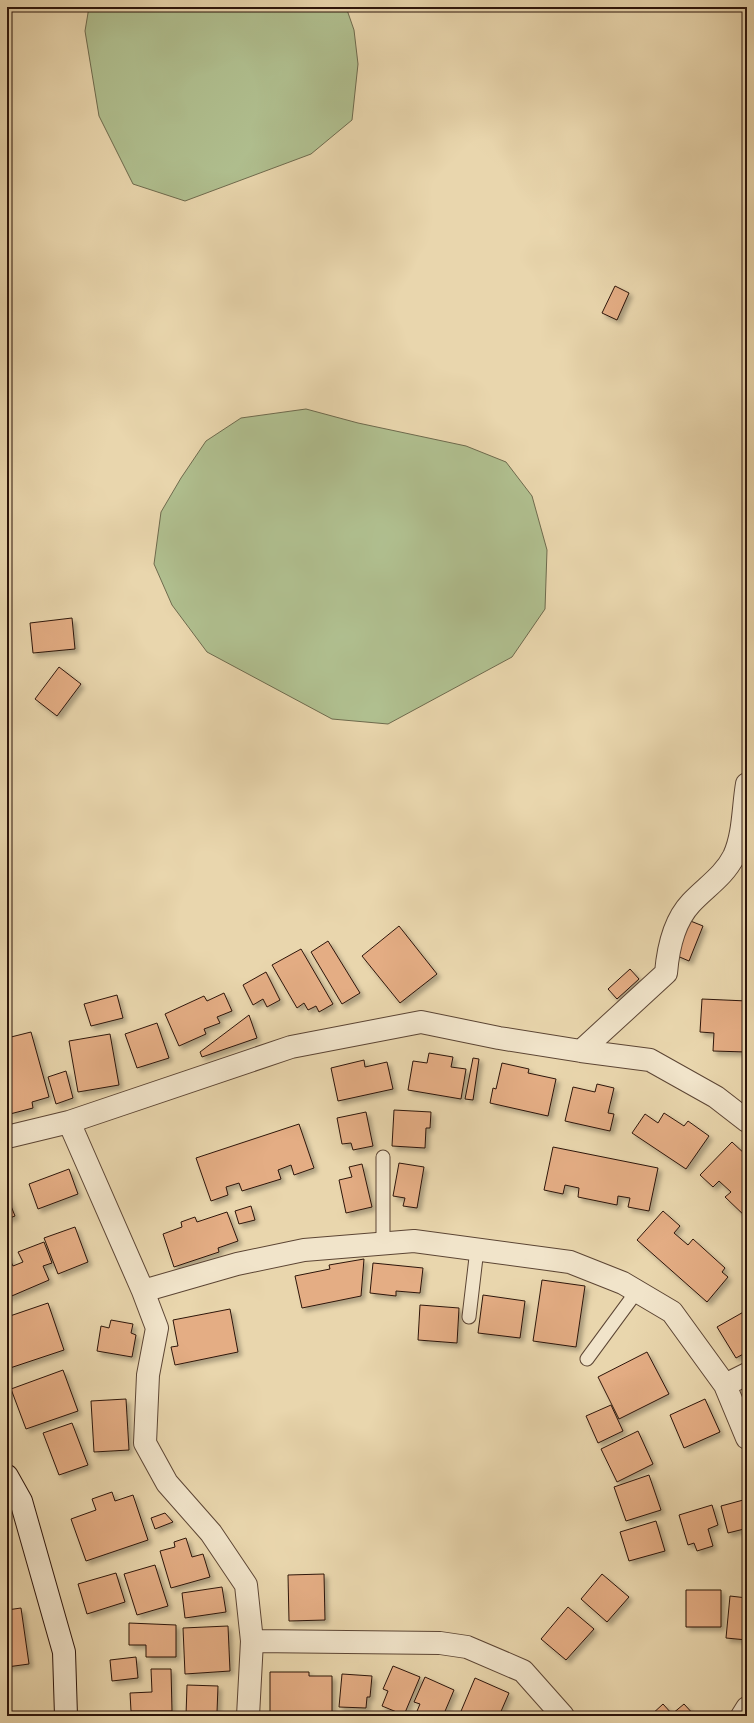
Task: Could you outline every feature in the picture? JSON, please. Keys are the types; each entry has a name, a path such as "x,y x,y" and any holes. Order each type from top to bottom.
{"street":[{"path":"581,1051 666,973 667,956 676,926 683,913 692,902 709,888 723,872 733,857 740,837 747,784"},
{"path":"7,1137 69,1122 291,1047 421,1022 499,1038 650,1060 716,1097 747,1121"},
{"path":"69,1122 143,1291 157,1328 148,1375 145,1442 167,1483 211,1533 246,1585 252,1641 248,1716"},
{"path":"143,1291 237,1264 304,1250 414,1241 570,1262 623,1283 672,1312 725,1385 747,1438"},
{"path":"725,1385 747,1374"},
{"path":"7,1476 21,1501 64,1652 66,1716"},
{"path":"252,1641 440,1643 467,1647 523,1672 564,1716"},
{"path":"742,1716 747,1708"}],"lane":[{"path":"383,1157 383,1244"},
{"path":"469,1317 476,1249"},
{"path":"587,1359 636,1291"}],"green space":[{"path":"89,7 346,7 354,30 358,64 352,120 311,154 185,201 133,184 99,116 85,31"},
{"path":"306,409 358,423 466,446 506,462 532,496 547,550 545,609 512,657 388,724 332,719 207,652 172,605 154,564 161,512 181,478 206,441 241,418"}],"building":[{"path":"615,286 629,293 617,320 602,313"},
{"path":"72,618 75,649 33,653 30,623"},
{"path":"59,667 81,684 57,716 35,699"},
{"path":"688,920 703,926 689,961 675,955"},
{"path":"399,926 437,974 400,1003 362,956"},
{"path":"328,941 360,993 342,1004 311,952"},
{"path":"301,949 333,1004 319,1012 316,1006 308,1010 304,1003 297,1008 272,965"},
{"path":"630,969 639,979 617,999 608,989"},
{"path":"266,972 280,1000 267,1007 263,999 253,1005 243,985"},
{"path":"224,993 232,1011 217,1017 220,1023 204,1029 206,1034 179,1046 165,1014 204,996 207,1001"},
{"path":"117,995 123,1018 91,1026 84,1004"},
{"path":"702,999 747,1001 747,1052 713,1051 714,1033 700,1032"},
{"path":"249,1015 257,1038 202,1057 200,1052"},
{"path":"157,1023 169,1058 137,1068 125,1034"},
{"path":"31,1032 49,1097 32,1102 33,1108 10,1114 7,1103 7,1038"},
{"path":"110,1034 119,1085 78,1092 69,1041"},
{"path":"429,1053 453,1057 451,1067 466,1069 461,1099 408,1090 413,1061 427,1063"},
{"path":"473,1058 479,1059 473,1100 465,1099"},
{"path":"364,1060 365,1067 387,1062 393,1089 338,1101 331,1068"},
{"path":"502,1063 529,1069 528,1073 556,1079 548,1116 490,1103 493,1088 496,1089"},
{"path":"66,1071 73,1098 56,1104 48,1077"},
{"path":"597,1084 614,1088 608,1113 614,1114 610,1131 565,1121 573,1087 595,1092"},
{"path":"394,1110 431,1112 430,1128 426,1128 425,1148 392,1146"},
{"path":"366,1112 373,1146 353,1150 351,1143 342,1144 337,1118"},
{"path":"664,1113 684,1126 688,1121 709,1136 686,1169 632,1133 645,1114 658,1123"},
{"path":"299,1124 314,1168 294,1175 291,1165 278,1170 281,1179 242,1191 239,1183 226,1187 228,1195 211,1201 196,1158"},
{"path":"732,1142 747,1156 747,1218 725,1197 731,1192 719,1181 713,1187 700,1175"},
{"path":"553,1147 658,1168 649,1211 628,1207 630,1198 618,1196 617,1205 578,1197 579,1188 565,1185 563,1194 544,1190"},
{"path":"399,1163 424,1167 417,1208 403,1206 405,1198 393,1196"},
{"path":"362,1164 372,1207 346,1213 339,1180 352,1177 349,1167"},
{"path":"69,1169 78,1194 38,1209 29,1184"},
{"path":"7,1196 15,1216 7,1219"},
{"path":"251,1206 255,1220 239,1224 235,1211"},
{"path":"663,1211 680,1226 674,1233 688,1245 693,1239 725,1268 722,1272 728,1277 707,1302 637,1240"},
{"path":"227,1212 238,1241 218,1248 219,1252 174,1267 163,1234 182,1227 181,1222 195,1217 197,1222"},
{"path":"75,1227 88,1262 58,1274 44,1238"},
{"path":"44,1242 52,1263 43,1266 49,1280 7,1298 7,1254 13,1266 23,1262 18,1252"},
{"path":"364,1259 361,1296 302,1308 295,1276 330,1269 329,1265"},
{"path":"373,1263 423,1268 420,1293 396,1291 396,1296 370,1293"},
{"path":"542,1280 585,1286 576,1347 533,1341"},
{"path":"483,1295 525,1301 520,1338 478,1333"},
{"path":"48,1303 64,1350 7,1369 7,1317"},
{"path":"420,1305 459,1308 457,1343 418,1340"},
{"path":"230,1309 238,1352 175,1365 171,1347 178,1346 173,1320"},
{"path":"747,1310 747,1352 736,1358 717,1327"},
{"path":"111,1320 133,1324 131,1333 136,1335 132,1357 97,1351 101,1326 109,1328"},
{"path":"647,1352 669,1394 619,1419 598,1377"},
{"path":"63,1370 78,1411 26,1429 11,1389"},
{"path":"126,1399 129,1450 94,1452 91,1401"},
{"path":"705,1399 720,1432 684,1448 670,1415"},
{"path":"611,1405 623,1431 598,1443 586,1416"},
{"path":"72,1423 88,1465 59,1475 43,1433"},
{"path":"638,1431 653,1464 617,1482 601,1449"},
{"path":"649,1475 661,1510 626,1521 614,1487"},
{"path":"112,1492 115,1501 133,1495 148,1540 86,1561 71,1519 96,1510 92,1499"},
{"path":"747,1499 747,1542 744,1529 728,1533 721,1506"},
{"path":"712,1505 718,1525 708,1529 713,1546 697,1551 694,1543 688,1545 679,1515"},
{"path":"165,1513 173,1522 155,1529 151,1518"},
{"path":"656,1521 665,1551 629,1561 620,1532"},
{"path":"186,1538 192,1557 203,1554 210,1577 171,1588 160,1551 175,1547 174,1542"},
{"path":"155,1565 168,1606 137,1615 124,1574"},
{"path":"116,1573 125,1602 87,1614 78,1584"},
{"path":"324,1574 325,1620 289,1621 288,1575"},
{"path":"602,1574 629,1597 607,1622 581,1599"},
{"path":"222,1587 226,1612 185,1618 182,1593"},
{"path":"686,1590 721,1590 721,1627 686,1627"},
{"path":"730,1596 747,1598 747,1640 726,1638"},
{"path":"568,1607 594,1629 566,1660 541,1639"},
{"path":"21,1608 29,1664 7,1667 7,1610"},
{"path":"129,1623 176,1625 176,1657 146,1657 146,1645 129,1645"},
{"path":"228,1626 230,1671 185,1674 183,1628"},
{"path":"136,1657 138,1678 112,1681 110,1660"},
{"path":"393,1666 420,1677 404,1715 382,1706 388,1691 383,1689"},
{"path":"151,1669 171,1669 172,1711 131,1711 130,1693 152,1692"},
{"path":"270,1672 309,1672 309,1676 332,1676 332,1714 270,1715"},
{"path":"342,1674 372,1676 370,1697 367,1697 366,1708 339,1707"},
{"path":"425,1677 454,1690 443,1716 415,1716 420,1704 414,1702"},
{"path":"475,1678 509,1693 499,1716 459,1716"},
{"path":"187,1685 218,1686 217,1712 224,1712 223,1716 186,1716"},
{"path":"663,1704 672,1714 684,1704 695,1716 650,1716"}]}
